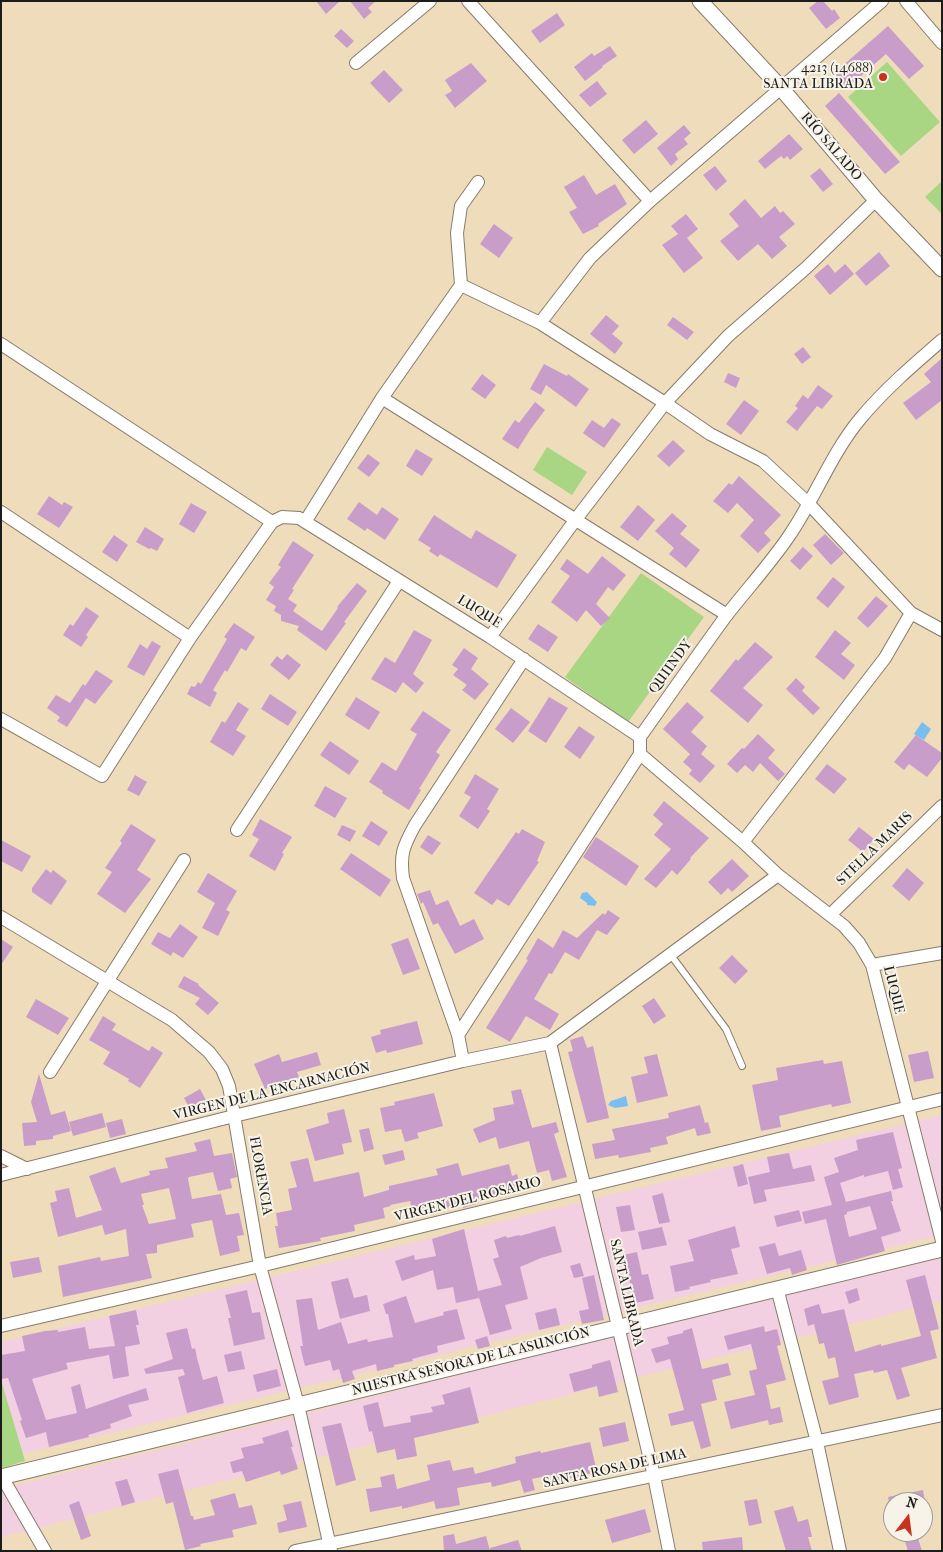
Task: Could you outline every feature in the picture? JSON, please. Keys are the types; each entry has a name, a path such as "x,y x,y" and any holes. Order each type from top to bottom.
{"street":[{"path":"356,63 430,1"},
{"path":"468,1 650,201"},
{"name":"RÍO SALADO","path":"700,1 781,88 876,200 942,269"},
{"path":"540,323 590,258 650,201 882,1"},
{"path":"906,1 942,43"},
{"path":"1,719 102,776 190,638 272,522 282,517 302,520 382,398 461,285 456,233 461,206 478,182"},
{"path":"490,636 665,403 728,336 806,268 876,200"},
{"path":"461,285 540,323 710,434 763,461 808,503 912,613 942,630"},
{"name":"QUIINDY","path":"640,737 727,615 769,565 793,531 824,474 859,420 887,390 942,340"},
{"path":"1,344 272,522"},
{"path":"382,398 727,615"},
{"path":"1,512 190,638"},
{"name":"LUQUE","path":"302,520 490,636 640,737"},
{"path":"237,830 399,581"},
{"path":"743,842 885,658 912,613"},
{"path":"463,1061 458,1035 403,878 401,859 405,843 415,825 524,659"},
{"path":"458,1035 640,754 640,737"},
{"name":"LUQUE","path":"640,754 743,842 778,876 844,926 859,943 872,965 942,1241"},
{"name":"STELLA MARIS","path":"830,915 942,806"},
{"path":"50,1072 184,860"},
{"path":"550,1043 778,876"},
{"name":"FLORENCIA","path":"1,917 172,1020 209,1052 222,1070 229,1086 260,1266 298,1405 330,1547"},
{"path":"872,965 942,953"},
{"name":"VIRGEN DE LA ENCARNACIÓN","path":"1,1175 234,1116 463,1061 550,1043"},
{"name":"SANTA LIBRADA","path":"550,1043 654,1476 669,1551"},
{"name":"VIRGEN DEL ROSARIO","path":"1,1326 260,1266 942,1099"},
{"path":"1,1156 27,1169"},
{"name":"NUESTRA SEÑORA DE LA ASUNCIÓN","path":"2,1477 942,1249"},
{"path":"777,1288 817,1442 840,1551"},
{"name":"SANTA ROSA DE LIMA","path":"295,1551 330,1547 942,1415"},
{"path":"2,1477 45,1551"}],"lane":[{"path":"670,954 726,1029 742,1066"}],"shaded area":[{"path":"942,1115 942,1235 1,1459 1,1342"},
{"path":"942,1255 942,1301 1,1537 1,1489"}],"green space":[{"path":"887,62 940,122 901,156 848,97"},
{"path":"942,181 942,214 925,197"},
{"path":"547,447 587,472 572,495 533,470"},
{"path":"641,573 704,617 628,722 565,677"},
{"path":"1,1380 25,1461 1,1468"}],"water":[{"path":"922,722 931,729 924,740 914,734"},
{"path":"587,892 597,902 595,906 587,905 580,898 582,893"},
{"path":"626,1096 628,1106 615,1108 608,1105 611,1101"}],"building":[{"path":"316,1 340,1 326,14"},
{"path":"350,1 376,1 368,8 372,12 364,19"},
{"path":"818,1 823,1 832,11 834,9 840,18 826,29 809,8"},
{"path":"557,13 565,25 540,43 531,31"},
{"path":"888,26 924,66 909,79 886,54 845,90 832,75"},
{"path":"341,29 354,41 347,48 334,36"},
{"path":"610,46 617,56 585,81 574,67 592,53 594,56"},
{"path":"471,63 487,81 455,108 445,95 452,91 445,80"},
{"path":"384,70 403,90 389,103 370,83"},
{"path":"597,81 607,94 590,107 579,95"},
{"path":"839,93 900,162 885,174 825,106"},
{"path":"646,120 658,134 634,154 622,140"},
{"path":"684,125 691,133 684,139 688,144 675,154 678,159 671,166 657,148"},
{"path":"789,134 803,149 790,160 787,156 784,159 781,156 765,169 758,161"},
{"path":"715,166 727,181 716,191 703,175"},
{"path":"820,168 833,184 823,192 810,176"},
{"path":"584,175 596,195 615,184 627,204 598,224 599,226 583,234 569,212 577,208 564,187"},
{"path":"745,199 761,218 775,206 780,213 783,211 795,224 779,237 787,246 772,259 758,244 738,261 720,241 739,226 729,214"},
{"path":"686,214 698,229 687,238 703,258 684,273 662,245 678,234 671,226"},
{"path":"494,224 513,238 499,258 480,244"},
{"path":"879,252 890,266 866,286 855,273"},
{"path":"828,264 835,273 845,264 854,274 830,295 814,276"},
{"path":"606,315 619,326 612,334 623,343 615,354 590,334"},
{"path":"673,317 694,332 687,340 667,325"},
{"path":"803,347 811,357 802,364 794,354"},
{"path":"942,358 942,400 916,420 903,403 931,382 924,374"},
{"path":"544,364 567,376 568,374 589,389 576,407 546,385 541,395 530,389"},
{"path":"728,373 740,378 736,388 724,382"},
{"path":"482,374 496,385 485,399 471,389"},
{"path":"818,385 833,396 822,409 817,406 797,431 786,422 798,408 795,406 803,395 808,399"},
{"path":"744,400 759,411 741,435 726,424"},
{"path":"535,402 545,410 518,449 502,439 515,420 519,423"},
{"path":"612,418 621,424 604,448 583,433 592,420 604,428"},
{"path":"673,440 685,451 669,467 657,456"},
{"path":"416,449 433,459 422,476 406,466"},
{"path":"368,454 380,463 369,477 357,468"},
{"path":"739,476 781,515 764,533 771,540 758,553 740,536 754,520 737,503 728,513 713,501 729,483 732,485"},
{"path":"49,496 62,505 64,502 73,507 59,528 37,514"},
{"path":"359,502 377,515 382,507 399,519 385,540 367,528 365,531 347,519"},
{"path":"191,503 207,512 194,533 179,524"},
{"path":"638,505 655,520 638,541 620,527"},
{"path":"672,513 687,526 680,534 700,550 686,568 669,554 674,548 655,531"},
{"path":"434,515 471,539 476,530 517,555 497,588 440,554 438,557 429,551 431,548 418,540"},
{"path":"145,527 164,539 157,551 136,542"},
{"path":"825,534 844,553 831,565 813,545"},
{"path":"114,535 128,545 117,562 102,552"},
{"path":"293,541 314,555 292,589 294,590 288,599 297,605 293,611 313,625 322,631 337,607 357,583 367,591 326,651 297,630 299,626 281,621 281,615 274,611 276,606 266,600 274,587 269,583 281,567 278,565"},
{"path":"803,547 813,556 800,570 790,561"},
{"path":"602,556 626,575 613,591 608,587 596,604 610,618 601,626 586,610 577,622 551,602 570,576 560,569 567,559 588,574"},
{"path":"833,577 845,587 828,608 816,598"},
{"path":"876,596 888,606 868,628 857,618"},
{"path":"86,607 99,616 86,635 88,637 81,647 63,635 70,624 73,626"},
{"path":"234,623 255,637 246,651 241,648 227,672 225,670 213,690 217,693 210,707 187,694 191,686 195,687 198,682 201,684 227,639 224,637"},
{"path":"538,624 558,637 548,652 528,639"},
{"path":"414,630 432,640 413,674 424,683 416,693 403,682 396,693 371,679 385,657 395,663"},
{"path":"835,630 851,643 841,654 855,665 844,680 815,657"},
{"path":"152,641 161,646 144,676 127,667 140,644 147,649"},
{"path":"755,642 773,657 743,688 763,705 748,723 710,691 736,659 738,661"},
{"path":"464,648 478,658 471,669 489,684 475,700 462,690 467,685 453,675 458,669 452,665"},
{"path":"287,654 301,665 289,680 270,665 277,656 282,660"},
{"path":"96,670 113,681 95,704 86,698 67,727 57,721 60,717 47,708 56,695 70,703 83,684 85,686"},
{"path":"796,678 805,687 802,691 820,708 813,715 786,689"},
{"path":"270,694 297,712 288,726 261,709"},
{"path":"356,697 380,712 369,730 345,715"},
{"path":"549,697 568,708 546,743 528,731"},
{"path":"238,702 249,709 236,730 246,736 233,756 210,742 222,721 225,723"},
{"path":"687,702 704,717 691,732 707,746 701,754 715,766 700,783 689,774 692,770 683,762 690,754 663,729"},
{"path":"511,708 530,722 513,743 495,729"},
{"path":"423,711 451,730 436,752 440,755 419,789 421,790 409,810 382,793 383,791 369,782 382,762 396,771 417,734 410,730"},
{"path":"579,726 595,737 580,759 564,747"},
{"path":"758,734 775,750 768,758 785,774 778,781 760,763 753,772 745,765 737,773 727,764"},
{"path":"916,735 942,753 942,758 927,777 909,764 904,770 894,762"},
{"path":"330,741 359,761 349,775 320,755"},
{"path":"827,764 847,779 834,794 815,779"},
{"path":"475,774 499,789 487,809 490,811 478,829 459,816 471,797 464,793"},
{"path":"135,775 147,782 139,796 127,790"},
{"path":"325,786 347,798 335,818 314,806"},
{"path":"664,801 709,838 677,875 672,870 656,888 644,879 671,849 654,835 663,824 653,815"},
{"path":"260,819 292,837 282,853 284,854 275,871 249,856 259,839 252,835"},
{"path":"371,821 388,832 379,846 362,836"},
{"path":"131,824 156,840 137,870 151,879 125,913 97,894 112,872 105,868 122,843 120,841"},
{"path":"342,825 356,831 350,842 337,835"},
{"path":"859,827 874,839 863,852 848,840"},
{"path":"522,829 545,842 537,861 539,862 509,906 497,899 492,905 474,893 516,832 519,834"},
{"path":"428,835 441,843 432,855 420,847"},
{"path":"596,837 639,866 626,886 583,857"},
{"path":"1,840 31,856 22,872 1,861"},
{"path":"351,853 391,880 380,897 340,869"},
{"path":"732,859 749,876 732,892 728,888 721,895 708,882"},
{"path":"907,868 924,883 909,901 892,886"},
{"path":"46,869 51,873 53,870 67,881 51,905 32,892 32,888"},
{"path":"208,873 237,891 226,910 230,912 218,936 202,928 215,903 197,892"},
{"path":"430,890 436,905 448,900 460,926 474,919 484,939 455,954 438,923 433,925 423,902 421,904 417,894"},
{"path":"608,910 620,918 607,935 597,930 579,960 565,952 552,974 549,973 534,999 559,1014 550,1030 526,1016 510,1042 486,1028 528,960 526,959 538,938 553,948 563,930 577,938 603,913 605,915"},
{"path":"180,924 198,937 183,958 173,952 171,956 151,944 158,932 170,938"},
{"path":"408,938 420,969 403,975 391,944"},
{"path":"1,939 13,947 1,965"},
{"path":"732,955 748,971 735,984 719,968"},
{"path":"184,976 199,984 219,1003 208,1015 195,1004 200,998 178,987"},
{"path":"654,998 666,1016 654,1024 642,1006"},
{"path":"36,999 69,1018 58,1035 26,1017"},
{"path":"103,1016 116,1024 112,1030 149,1051 152,1046 163,1053 140,1088 128,1081 129,1079 103,1064 110,1052 89,1040"},
{"path":"417,1021 423,1044 387,1053 386,1050 376,1053 371,1037 381,1034 380,1030"},
{"path":"583,1036 587,1048 593,1046 609,1118 587,1123 568,1052 573,1051 570,1040"},
{"path":"928,1051 934,1078 914,1082 908,1055"},
{"path":"317,1052 321,1065 297,1072 299,1077 265,1089 254,1064 279,1054 282,1062"},
{"path":"657,1054 668,1096 637,1103 631,1077 648,1073 644,1057"},
{"path":"823,1060 824,1064 842,1061 851,1103 832,1107 831,1104 779,1116 781,1127 761,1131 752,1085 778,1080 776,1068"},
{"path":"39,1074 51,1115 65,1111 71,1131 53,1136 53,1139 36,1141 36,1145 24,1146 22,1123 37,1122 31,1102"},
{"path":"200,1089 207,1102 191,1111 184,1098"},
{"path":"521,1089 532,1128 556,1122 559,1132 554,1134 567,1177 552,1181 549,1170 537,1173 529,1141 499,1149 496,1137 479,1143 473,1129 495,1120 493,1108 514,1104 511,1091"},
{"path":"434,1093 443,1126 417,1133 419,1138 405,1142 401,1129 385,1132 380,1108 395,1105 394,1102"},
{"path":"700,1105 705,1123 708,1122 711,1133 697,1136 695,1128 666,1137 668,1144 650,1148 651,1152 619,1158 618,1155 595,1159 592,1144 615,1140 612,1129 669,1118 668,1113"},
{"path":"344,1109 352,1142 342,1144 344,1154 315,1161 306,1130 329,1123 327,1113"},
{"path":"102,1113 106,1127 73,1136 69,1122"},
{"path":"122,1119 126,1134 110,1138 106,1123"},
{"path":"369,1128 374,1149 364,1152 359,1130"},
{"path":"893,1132 902,1168 898,1169 903,1187 893,1190 888,1171 864,1177 864,1175 840,1183 846,1202 891,1191 893,1201 891,1201 901,1231 881,1237 885,1251 837,1265 826,1219 805,1224 802,1212 832,1205 824,1177 839,1172 834,1158 858,1150 856,1140","holes":["870,1206 877,1229 849,1237 844,1215 847,1212"]},
{"path":"210,1139 214,1156 232,1153 237,1177 230,1179 232,1188 218,1191 213,1172 189,1177 188,1179 192,1199 221,1194 226,1215 239,1213 244,1235 237,1236 240,1251 220,1256 212,1220 191,1224 194,1237 157,1245 157,1253 146,1254 152,1278 63,1297 58,1266 100,1257 101,1261 129,1256 126,1229 105,1235 102,1225 58,1237 50,1203 57,1201 55,1191 69,1188 76,1218 102,1210 89,1176 115,1167 121,1183 150,1175 149,1171 168,1168 165,1158 197,1151 194,1143","holes":["169,1188 176,1219 149,1224 142,1205 144,1205 141,1194"]},
{"path":"403,1150 405,1160 385,1165 382,1155"},
{"path":"789,1153 793,1169 811,1165 815,1181 764,1190 767,1201 754,1204 748,1177 770,1172 767,1157"},
{"path":"308,1158 314,1182 359,1172 364,1197 389,1190 389,1186 438,1175 436,1169 458,1163 462,1176 509,1164 512,1176 517,1174 520,1185 515,1187 516,1189 463,1208 462,1204 430,1212 429,1207 412,1210 410,1201 390,1205 383,1208 385,1218 354,1225 355,1231 320,1238 321,1241 279,1248 275,1226 278,1226 276,1213 292,1210 288,1189 297,1187 290,1162"},
{"path":"743,1164 748,1184 738,1187 733,1167"},
{"path":"663,1193 670,1222 659,1224 652,1196"},
{"path":"630,1205 635,1230 621,1232 616,1207"},
{"path":"799,1210 802,1221 777,1227 774,1216"},
{"path":"555,1226 562,1252 520,1267 528,1299 505,1305 512,1329 490,1335 478,1294 479,1298 456,1303 453,1287 437,1290 433,1270 402,1281 395,1261 414,1255 415,1260 436,1256 432,1239 464,1229 478,1291 502,1285 493,1259 499,1257 494,1240 506,1236 507,1238 520,1236"},
{"path":"735,1226 740,1247 731,1249 738,1274 710,1280 711,1282 675,1292 670,1266 694,1261 688,1240"},
{"path":"662,1227 667,1245 642,1250 638,1232"},
{"path":"775,1243 779,1256 801,1250 807,1270 792,1275 790,1268 767,1274 759,1247"},
{"path":"637,1252 642,1275 648,1274 654,1299 635,1303 623,1255"},
{"path":"39,1257 42,1272 13,1278 10,1262"},
{"path":"580,1263 584,1276 574,1278 570,1266"},
{"path":"594,1275 604,1320 582,1324 579,1311 589,1309 582,1278"},
{"path":"925,1275 939,1329 930,1331 937,1358 901,1368 910,1396 897,1400 887,1370 874,1373 873,1370 854,1374 859,1397 829,1405 822,1381 839,1377 835,1357 828,1359 824,1343 819,1344 814,1324 808,1326 804,1309 819,1304 822,1314 844,1309 855,1352 881,1344 881,1346 921,1336 906,1280"},
{"path":"348,1278 354,1298 367,1295 370,1311 340,1319 331,1282"},
{"path":"857,1288 860,1300 849,1304 845,1292"},
{"path":"247,1290 252,1313 260,1312 265,1339 234,1346 228,1318 231,1318 225,1295"},
{"path":"406,1296 415,1323 444,1315 443,1312 457,1309 465,1339 437,1346 438,1352 412,1359 413,1361 394,1365 394,1367 377,1371 376,1364 352,1371 355,1379 343,1383 339,1369 333,1371 330,1360 305,1366 300,1346 303,1346 296,1300 312,1298 318,1330 341,1322 348,1344 367,1339 368,1342 393,1337 388,1314 386,1314 383,1304"},
{"path":"556,1308 560,1325 539,1330 535,1313"},
{"path":"136,1310 139,1325 136,1325 140,1344 125,1347 129,1376 113,1379 109,1355 66,1363 68,1369 32,1379 46,1420 77,1413 71,1387 80,1384 86,1409 146,1388 149,1400 128,1405 132,1416 110,1424 111,1428 88,1435 89,1437 49,1447 46,1432 26,1438 8,1378 1,1379 1,1355 25,1351 22,1336 45,1331 58,1330 58,1332 85,1327 89,1349 115,1346 109,1316"},
{"path":"764,1326 765,1332 777,1329 781,1345 777,1346 786,1380 766,1385 771,1409 780,1407 783,1422 769,1425 768,1420 731,1429 724,1402 755,1395 749,1371 757,1369 751,1344 728,1350 724,1336"},
{"path":"187,1328 192,1349 195,1348 203,1380 217,1376 224,1403 187,1413 178,1377 185,1375 183,1369 146,1374 144,1369 173,1359 166,1333"},
{"path":"692,1328 702,1369 728,1363 731,1375 712,1380 717,1400 701,1404 711,1446 701,1449 693,1421 671,1426 668,1414 684,1410 670,1359 656,1363 651,1349 669,1344 667,1337 683,1333 683,1331"},
{"path":"487,1336 490,1346 478,1349 475,1340"},
{"path":"241,1351 245,1369 228,1372 224,1355"},
{"path":"610,1360 618,1392 599,1397 597,1386 574,1392 569,1374 592,1368 592,1365"},
{"path":"277,1369 281,1386 257,1392 253,1375"},
{"path":"470,1387 479,1423 414,1438 417,1456 397,1460 395,1449 377,1453 372,1431 369,1432 363,1406 378,1402 384,1427 411,1422 410,1416 433,1412 431,1407 445,1404 442,1395"},
{"path":"625,1422 629,1441 603,1447 599,1428"},
{"path":"341,1423 356,1480 336,1486 322,1427"},
{"path":"288,1430 298,1469 281,1475 280,1471 246,1482 242,1471 233,1473 230,1462 244,1458 241,1448 264,1443 262,1438"},
{"path":"590,1442 597,1472 558,1481 556,1474 532,1479 535,1490 524,1493 520,1480 492,1487 491,1482 457,1488 460,1505 450,1507 436,1509 434,1501 402,1509 402,1506 370,1512 366,1489 382,1487 380,1477 394,1474 397,1489 430,1480 427,1465 450,1460 453,1471 473,1467 475,1474 516,1463 515,1457"},
{"path":"178,1469 191,1516 193,1516 194,1520 215,1515 210,1500 235,1493 239,1508 252,1505 257,1524 232,1530 234,1537 200,1544 201,1546 185,1550 173,1502 166,1504 158,1474"},
{"path":"127,1479 135,1502 122,1506 115,1482"},
{"path":"757,1499 762,1523 749,1526 744,1501"},
{"path":"79,1501 91,1536 81,1540 69,1505"},
{"path":"301,1501 307,1527 279,1533 277,1523 287,1520 283,1505"},
{"path":"793,1506 798,1522 808,1519 812,1537 808,1537 812,1551 786,1551 774,1511"},
{"path":"645,1509 651,1532 612,1543 605,1520"},
{"path":"454,1534 456,1544 486,1536 490,1551 444,1551 443,1536"},
{"path":"742,1537 743,1551 703,1551 702,1542"},
{"path":"518,1540 522,1551 490,1551 490,1548"},
{"path":"905,1542 919,1542 922,1551 908,1551"}],"place":[{"name":"4213 (14688) SANTA LIBRADA","path":"883,77"}]}
